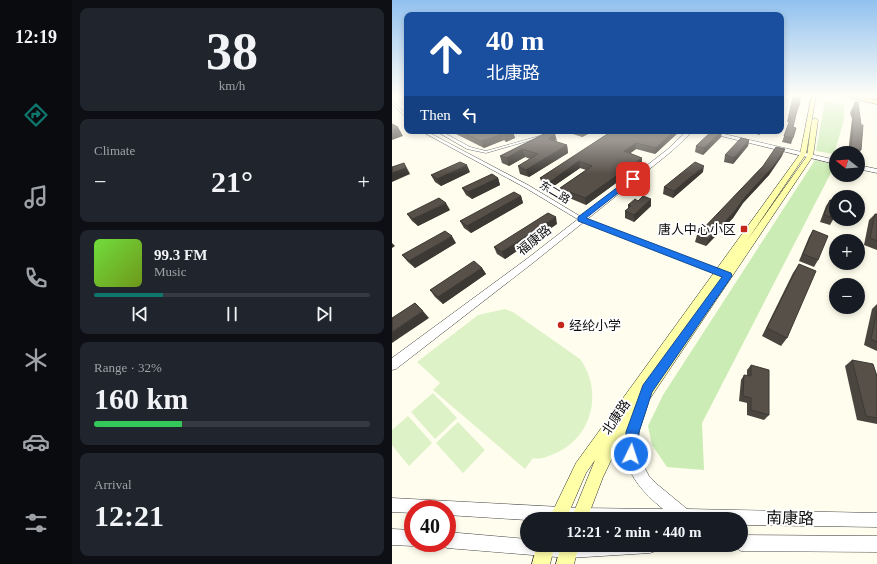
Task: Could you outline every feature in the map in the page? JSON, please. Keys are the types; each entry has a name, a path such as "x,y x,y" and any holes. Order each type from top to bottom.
{"main road":[{"name":"北康路","path":"806,155 810,121"},
{"name":"北康路","path":"581,512 597,473 613,441 724,274 806,155 813,121"},
{"name":"北康路","path":"561,512 581,468 638,386 724,274"},
{"path":"541,564 544,552"}],"street":[{"name":"东二路","path":"429,134 526,186 581,219 724,274"},
{"path":"443,134 469,148 486,152 540,136 552,134"},
{"name":"福康路","path":"392,365 531,260 670,150 687,134"},
{"path":"717,134 829,160"},
{"path":"865,168 877,171"},
{"path":"648,389 633,432 631,454 639,474 651,490 679,512"},
{"name":"南康路","path":"392,505 520,513"},
{"name":"南康路","path":"748,517 877,520"},
{"path":"392,537 404,538"},
{"path":"456,541 520,544"},
{"name":"南康路","path":"748,543 877,544"},
{"path":"568,553 578,552"}],"green space":[{"path":"821,121 844,121 836,146 829,146 829,153 816,151"},
{"path":"815,160 829,164 829,177 702,423 704,470 667,467 652,445 648,426 663,395"},
{"path":"505,309 513,312 580,359 587,371 591,385 592,398 590,412 586,424 579,436 569,446 556,453 542,458 533,458 525,469 433,390 440,383 417,362 478,315"},
{"path":"433,393 457,418 435,439 411,412"},
{"path":"408,416 432,443 409,466 392,445 392,430"},
{"path":"458,422 485,450 463,473 436,443"}],"building":[{"path":"789,121 794,121 793,127 796,128 793,138 784,136"},
{"path":"853,121 861,121 861,125 863,125 861,146 851,146"},
{"path":"392,124 398,127 392,130"},
{"path":"466,134 502,134 481,141"},
{"path":"544,134 555,134 548,139 567,145 526,170 518,166 538,154 522,149 507,158 500,156"},
{"path":"607,134 671,134 656,148 636,143 624,151 642,158 585,198 560,188 592,166 579,161 550,182 540,178"},
{"path":"709,134 719,134 704,148 696,146"},
{"path":"741,138 749,140 734,158 725,155"},
{"path":"776,147 785,149 772,168 746,196 735,211 708,240 697,235 763,166"},
{"path":"460,162 467,165 437,179 431,175"},
{"path":"695,162 704,166 674,191 664,187"},
{"path":"404,163 406,168 392,173 392,167"},
{"path":"492,174 498,178 468,192 462,188"},
{"path":"514,192 521,196 467,226 460,221"},
{"path":"643,196 651,199 634,215 625,211 631,206 628,205 635,199 638,201"},
{"path":"439,198 446,203 413,219 407,214"},
{"path":"829,202 829,216 824,215"},
{"path":"548,213 556,217 502,252 494,247"},
{"path":"875,214 877,214 877,241 870,238"},
{"path":"813,230 828,236 818,260 803,254"},
{"path":"445,231 452,236 409,261 402,255"},
{"path":"474,261 482,268 438,297 430,290"},
{"path":"799,264 816,271 787,338 767,328"},
{"path":"415,303 423,311 392,332 392,318"},
{"path":"877,311 877,342 871,339"},
{"path":"852,360 873,364 877,376 877,418 866,416"},
{"path":"751,365 769,370 769,415 751,410 751,398 743,396 744,375 751,376"}],"place":[{"name":"唐人中心小区","path":"744,229"},
{"name":"经纶小学","path":"561,325"}],"route":[{"path":"631,454 633,432 648,389 728,276 581,219 633,179"}]}
